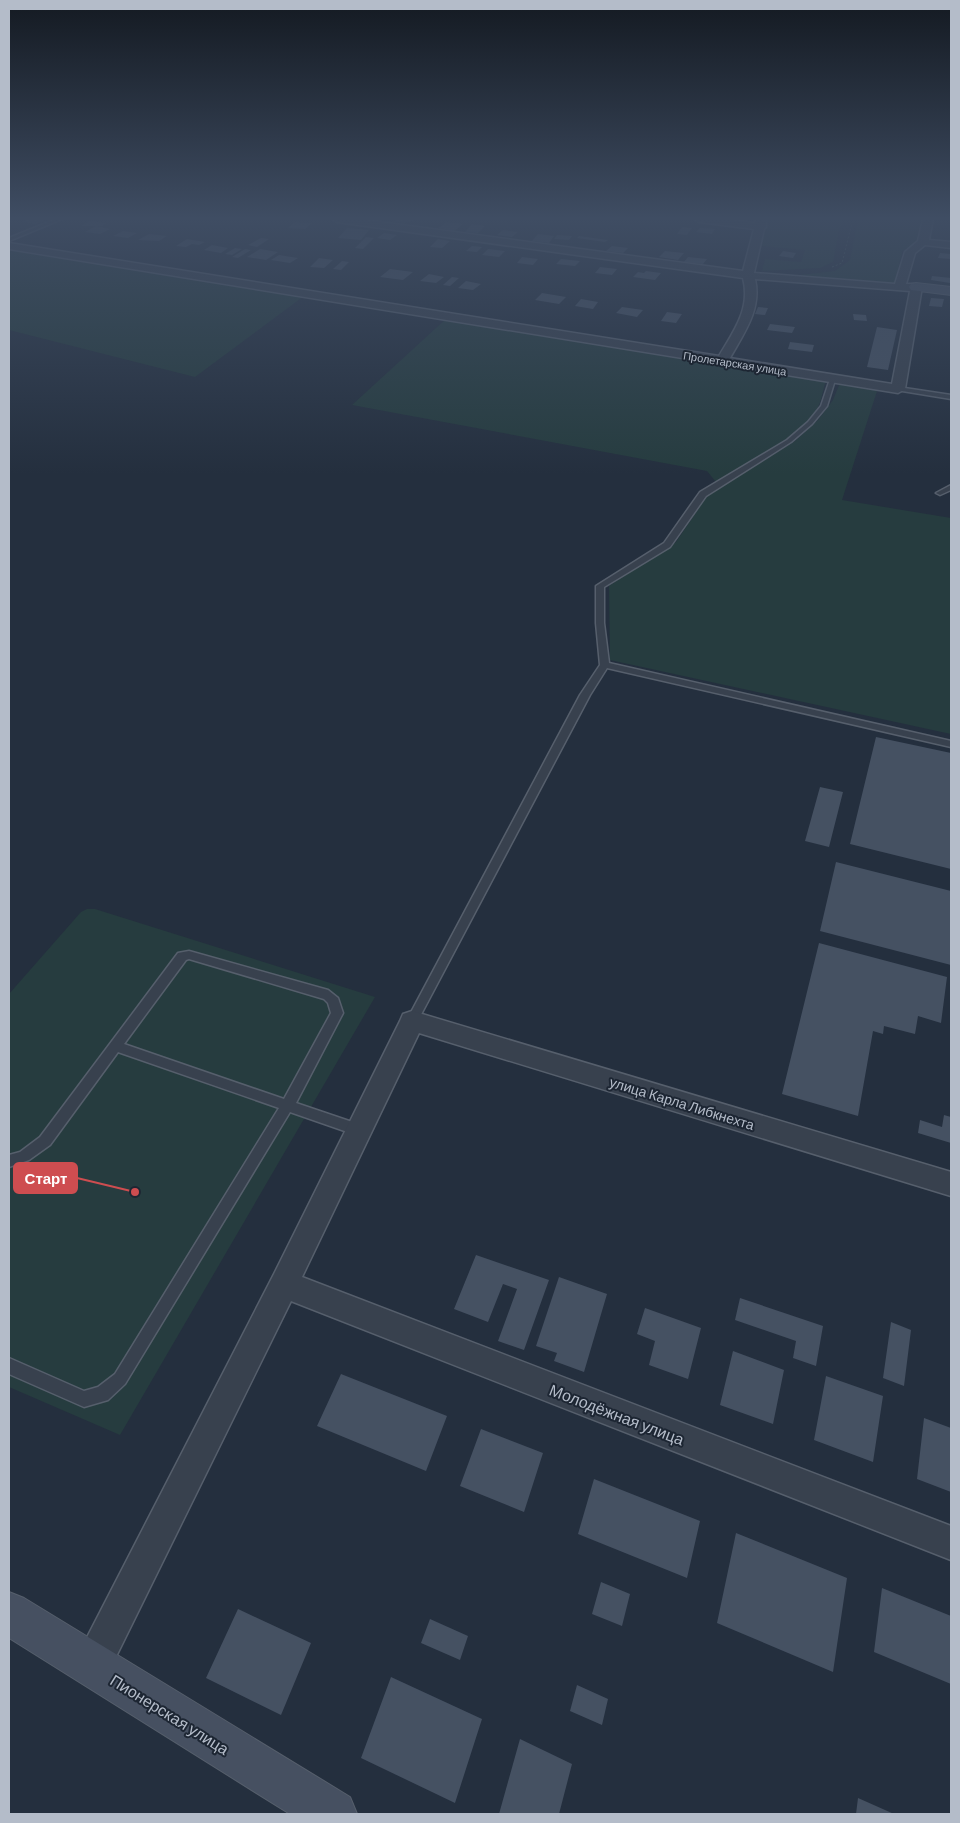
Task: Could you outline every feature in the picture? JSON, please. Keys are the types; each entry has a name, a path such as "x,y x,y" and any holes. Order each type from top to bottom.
{"street":[{"name":"Пролетарская улица","path":"369,304 832,380 898,389"},
{"path":"722,361 747,319 750,304"},
{"path":"898,389 913,304"},
{"path":"92,1666 284,1284 412,1021"},
{"name":"улица Карла Либкнехта","path":"412,1021 951,1184"},
{"name":"Молодёжная улица","path":"284,1284 951,1543"},
{"name":"Пионерская улица","path":"9,1613 333,1814"}],"lane":[{"path":"412,1021 584,695 605,664 600,623 600,586 667,545 703,494 789,441 810,423 824,406 832,380"},
{"path":"898,389 951,396"},
{"path":"940,493 951,487"},
{"path":"605,664 951,744"},
{"path":"9,1161 24,1156 45,1141 180,958 186,955 328,995 334,1001 336,1013 287,1106 120,1379 111,1388 92,1398 84,1399 9,1366"},
{"path":"116,1046 359,1130"}],"green space":[{"path":"9,304 293,304 195,377 9,330"},
{"path":"447,318 826,381 818,407 799,430 772,450 716,482 707,471 352,405"},
{"path":"840,383 878,388 842,500 951,518 951,734 610,660 609,586 676,542 707,496 795,441 818,420 833,400"},
{"path":"87,909 95,909 375,997 120,1435 9,1387 9,994 81,912"}],"building":[{"path":"577,304 597,304 593,309 575,306"},
{"path":"929,304 943,304 942,307 929,306"},
{"path":"622,307 643,310 637,317 616,313"},
{"path":"758,307 768,308 765,315 755,314"},
{"path":"667,312 682,314 676,323 661,321"},
{"path":"853,314 866,315 867,321 854,320"},
{"path":"770,324 795,327 792,333 767,330"},
{"path":"877,327 897,330 888,370 867,367"},
{"path":"790,342 814,345 812,352 788,349"},
{"path":"876,737 951,753 951,869 850,844"},
{"path":"820,787 843,792 829,847 805,841"},
{"path":"836,862 951,891 951,965 820,931"},
{"path":"819,943 947,977 941,1023 918,1016 915,1034 884,1026 883,1034 873,1031 858,1116 782,1094"},
{"path":"944,1115 951,1117 951,1143 918,1133 920,1120 942,1127"},
{"path":"476,1255 549,1280 524,1350 498,1341 517,1289 503,1284 488,1322 454,1309"},
{"path":"559,1277 607,1294 584,1372 554,1361 557,1353 536,1346"},
{"path":"740,1298 823,1326 816,1366 793,1358 796,1341 735,1320"},
{"path":"645,1308 701,1328 688,1379 649,1365 655,1341 637,1334"},
{"path":"891,1322 911,1330 904,1386 883,1378"},
{"path":"733,1351 784,1370 773,1424 720,1405"},
{"path":"341,1374 447,1416 426,1471 317,1426"},
{"path":"826,1376 883,1396 873,1462 814,1440"},
{"path":"924,1418 951,1428 951,1492 917,1479"},
{"path":"481,1429 543,1453 524,1512 460,1486"},
{"path":"594,1479 700,1521 687,1578 578,1534"},
{"path":"736,1533 847,1578 833,1672 717,1623"},
{"path":"601,1582 630,1594 622,1626 592,1614"},
{"path":"882,1588 951,1616 951,1684 874,1652"},
{"path":"238,1609 311,1643 281,1715 206,1678"},
{"path":"430,1619 468,1636 460,1660 421,1643"},
{"path":"391,1677 482,1719 455,1803 361,1758"},
{"path":"577,1685 608,1699 602,1725 570,1711"},
{"path":"520,1739 572,1764 559,1814 499,1814"},
{"path":"858,1798 894,1814 856,1814"}],"place":[{"name":"Старт","path":"135,1192"}]}
